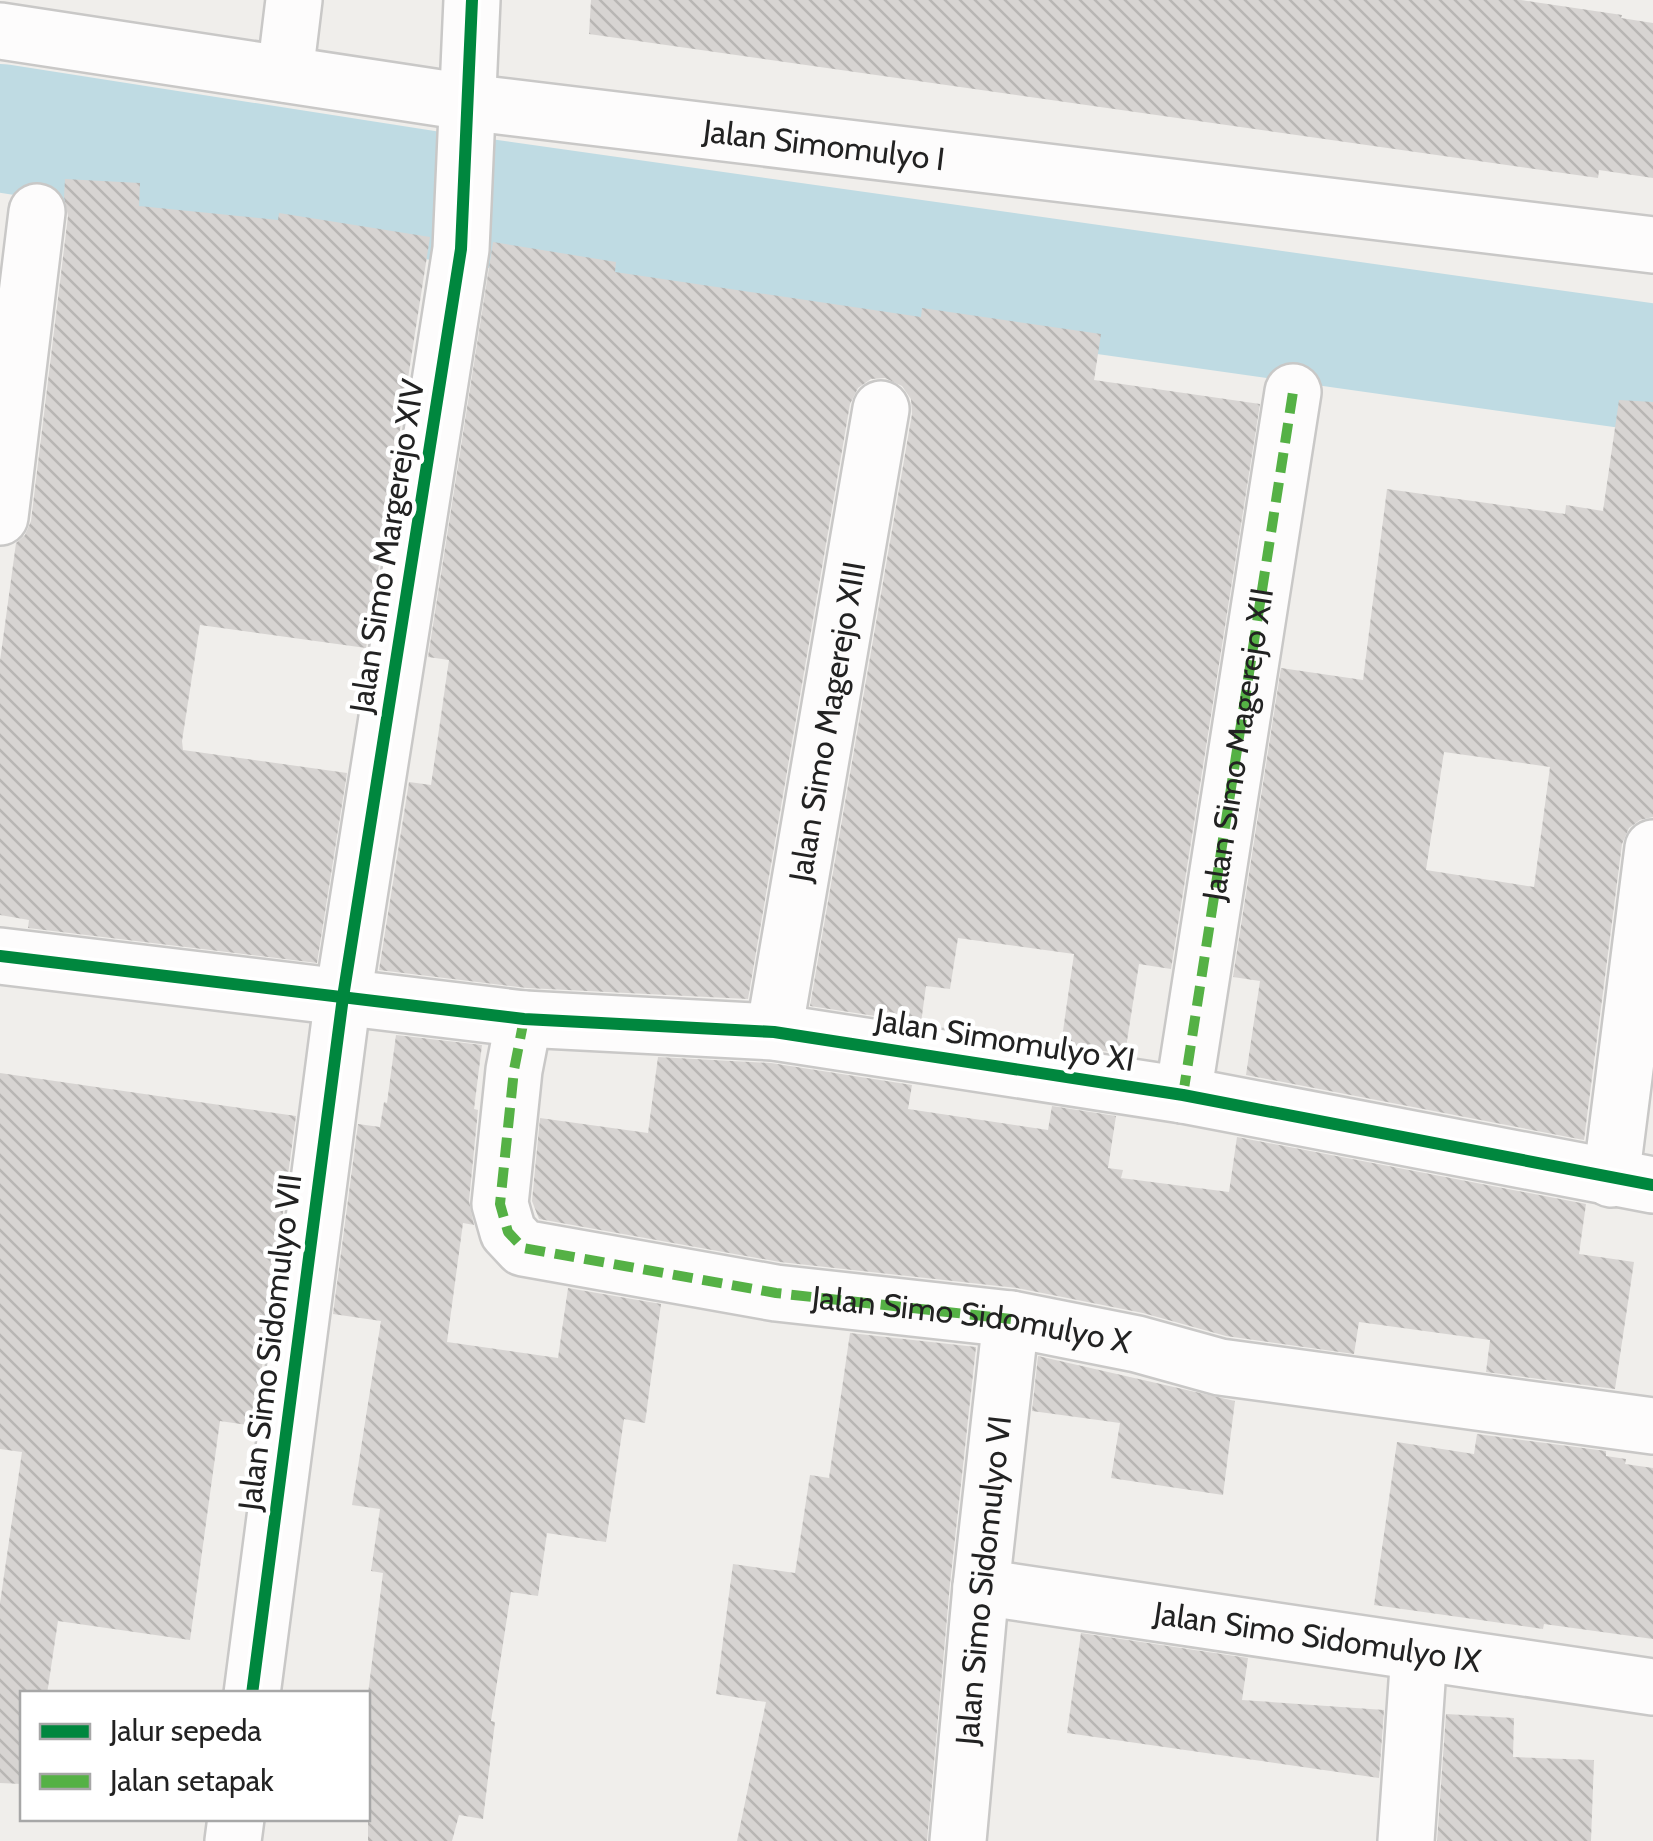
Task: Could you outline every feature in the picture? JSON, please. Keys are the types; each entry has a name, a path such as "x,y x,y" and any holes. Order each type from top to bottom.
{"street":[{"path":"285,74 294,0"},
{"name":"Jalan Simo Margerejo XIV","path":"343,997 463,225 472,0"},
{"name":"Jalan Simomulyo I","path":"0,31 285,74 466,126 1653,245"},
{"path":"2,493 38,212"},
{"name":"Jalan Simo Magerejo XII","path":"1184,1095 1293,392"},
{"name":"Jalan Simo Magerejo XIII","path":"774,1032 880,410"},
{"path":"1632,1182 1653,848"},
{"name":"Jalan Simomulyo XI","path":"0,956 524,1019 774,1032 1184,1095 1632,1182"},
{"name":"Jalan Simo Sidomulyo VII","path":"252,1691 343,997"},
{"name":"Jalan Simo Sidomulyo X","path":"524,1019 514,1070 500,1204 508,1232 524,1248 776,1293 1012,1320 1137,1344 1220,1367 1653,1426"},
{"name":"Jalan Simo Sidomulyo VI","path":"958,1841 981,1587 1012,1320"},
{"name":"Jalan Simo Sidomulyo IX","path":"981,1587 1653,1686"},
{"path":"1406,1841 1420,1653"}],"building":[{"path":"591,0 1521,0 1622,15 1621,18 1653,23 1653,178 1599,170 1598,178 589,34"},
{"path":"65,179 140,183 139,206 278,220 279,213 430,237 366,648 200,625 183,750 347,773 317,963 28,928 29,920 0,915 0,661 16,543 31,521 68,216"},
{"path":"493,242 616,262 615,272 921,317 922,308 1101,334 1094,380 1260,404 1171,969 1139,964 1125,1054 1061,1045 1074,954 958,938 950,989 926,986 921,1023 810,1006 912,414 911,399 902,386 885,378 871,379 858,388 850,404 748,999 527,988 379,970 409,782 431,785 449,660 428,657"},
{"path":"1619,400 1653,402 1653,817 1629,828 1622,844 1584,1140 1246,1075 1260,981 1233,977 1281,668 1363,680 1387,489 1565,514 1566,505 1603,511","holes":["1444,752 1550,767 1534,887 1426,870"]},
{"path":"396,1035 482,1045 469,1201 474,1225 463,1223 447,1342 558,1358 568,1288 661,1304 645,1423 624,1419 606,1542 547,1533 538,1596 511,1592 491,1721 495,1722 483,1819 459,1815 452,1841 368,1841 368,1691 383,1573 371,1571 380,1509 352,1505 381,1321 333,1314 358,1124 380,1127 384,1102 387,1103"},
{"path":"658,1057 771,1063 912,1085 908,1109 1048,1130 1052,1106 1116,1116 1108,1168 1123,1170 1121,1178 1229,1192 1237,1137 1586,1204 1579,1254 1634,1262 1615,1389 1486,1372 1490,1340 1359,1322 1354,1354 1226,1336 1143,1313 1017,1288 780,1262 539,1219 532,1201 540,1118 648,1133"},
{"path":"0,1073 296,1116 254,1426 220,1421 190,1640 58,1621 47,1691 20,1691 20,1784 0,1783 0,1603 22,1452 0,1449"},
{"path":"850,1333 976,1347 927,1841 737,1841 766,1702 716,1694 733,1564 795,1573 810,1475 829,1478"},
{"path":"1038,1356 1235,1401 1223,1495 1111,1478 1120,1423 1032,1411"},
{"path":"1477,1434 1606,1451 1606,1456 1626,1459 1625,1464 1653,1468 1653,1639 1544,1624 1543,1629 1374,1605 1397,1442 1474,1454"},
{"path":"1081,1633 1248,1658 1242,1700 1384,1710 1379,1778 1067,1733"},
{"path":"1446,1714 1514,1718 1513,1757 1594,1760 1591,1841 1437,1841"}],"waterway":[{"path":"0,128 436,196 1653,368"}],"marked path":[{"path":"1183,1095 1293,392"},
{"path":"524,1019 514,1070 500,1204 508,1232 523,1248 776,1293 1011,1319"}],"cycle path":[{"path":"252,1691 343,997 461,249 472,0"},
{"path":"0,956 524,1019 774,1032 1183,1095 1653,1185"}]}
